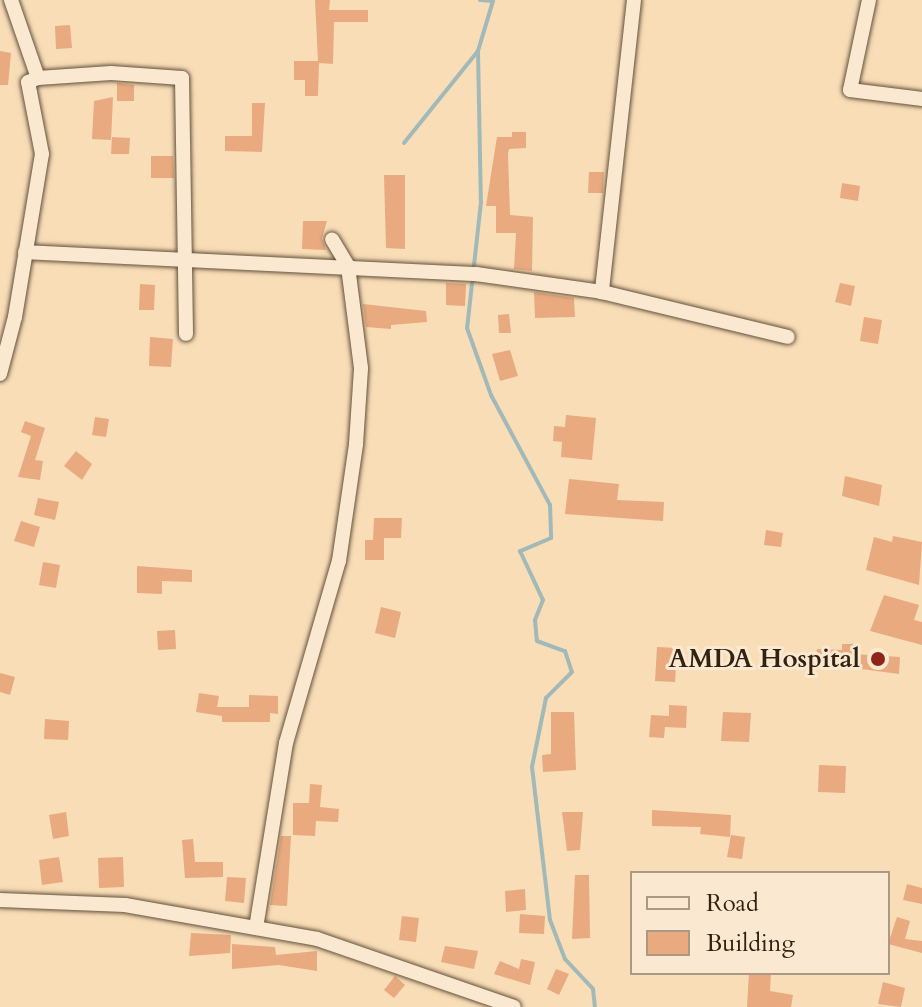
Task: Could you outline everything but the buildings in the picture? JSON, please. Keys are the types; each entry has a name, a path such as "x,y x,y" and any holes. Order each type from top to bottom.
{"street":[{"path":"11,0 38,78"},
{"path":"602,292 634,0"},
{"path":"869,0 850,90 922,99"},
{"path":"0,374 42,154 28,82 38,78 111,73 182,78 186,334"},
{"path":"256,928 286,743 339,561 347,511 361,368 348,266 332,239"},
{"path":"25,252 476,274 602,292 788,337"},
{"path":"0,900 125,905 317,939 514,1007"}],"waterway":[{"path":"404,143 478,51 493,1 480,0"},
{"path":"478,51 481,202 467,328 491,395 550,505 551,538 520,551 543,600 535,620 537,641 565,651 572,672 546,698 532,767 550,920 565,959 593,989 595,1007"}],"place":[{"name":"AMDA Hospital","path":"878,659"}]}
